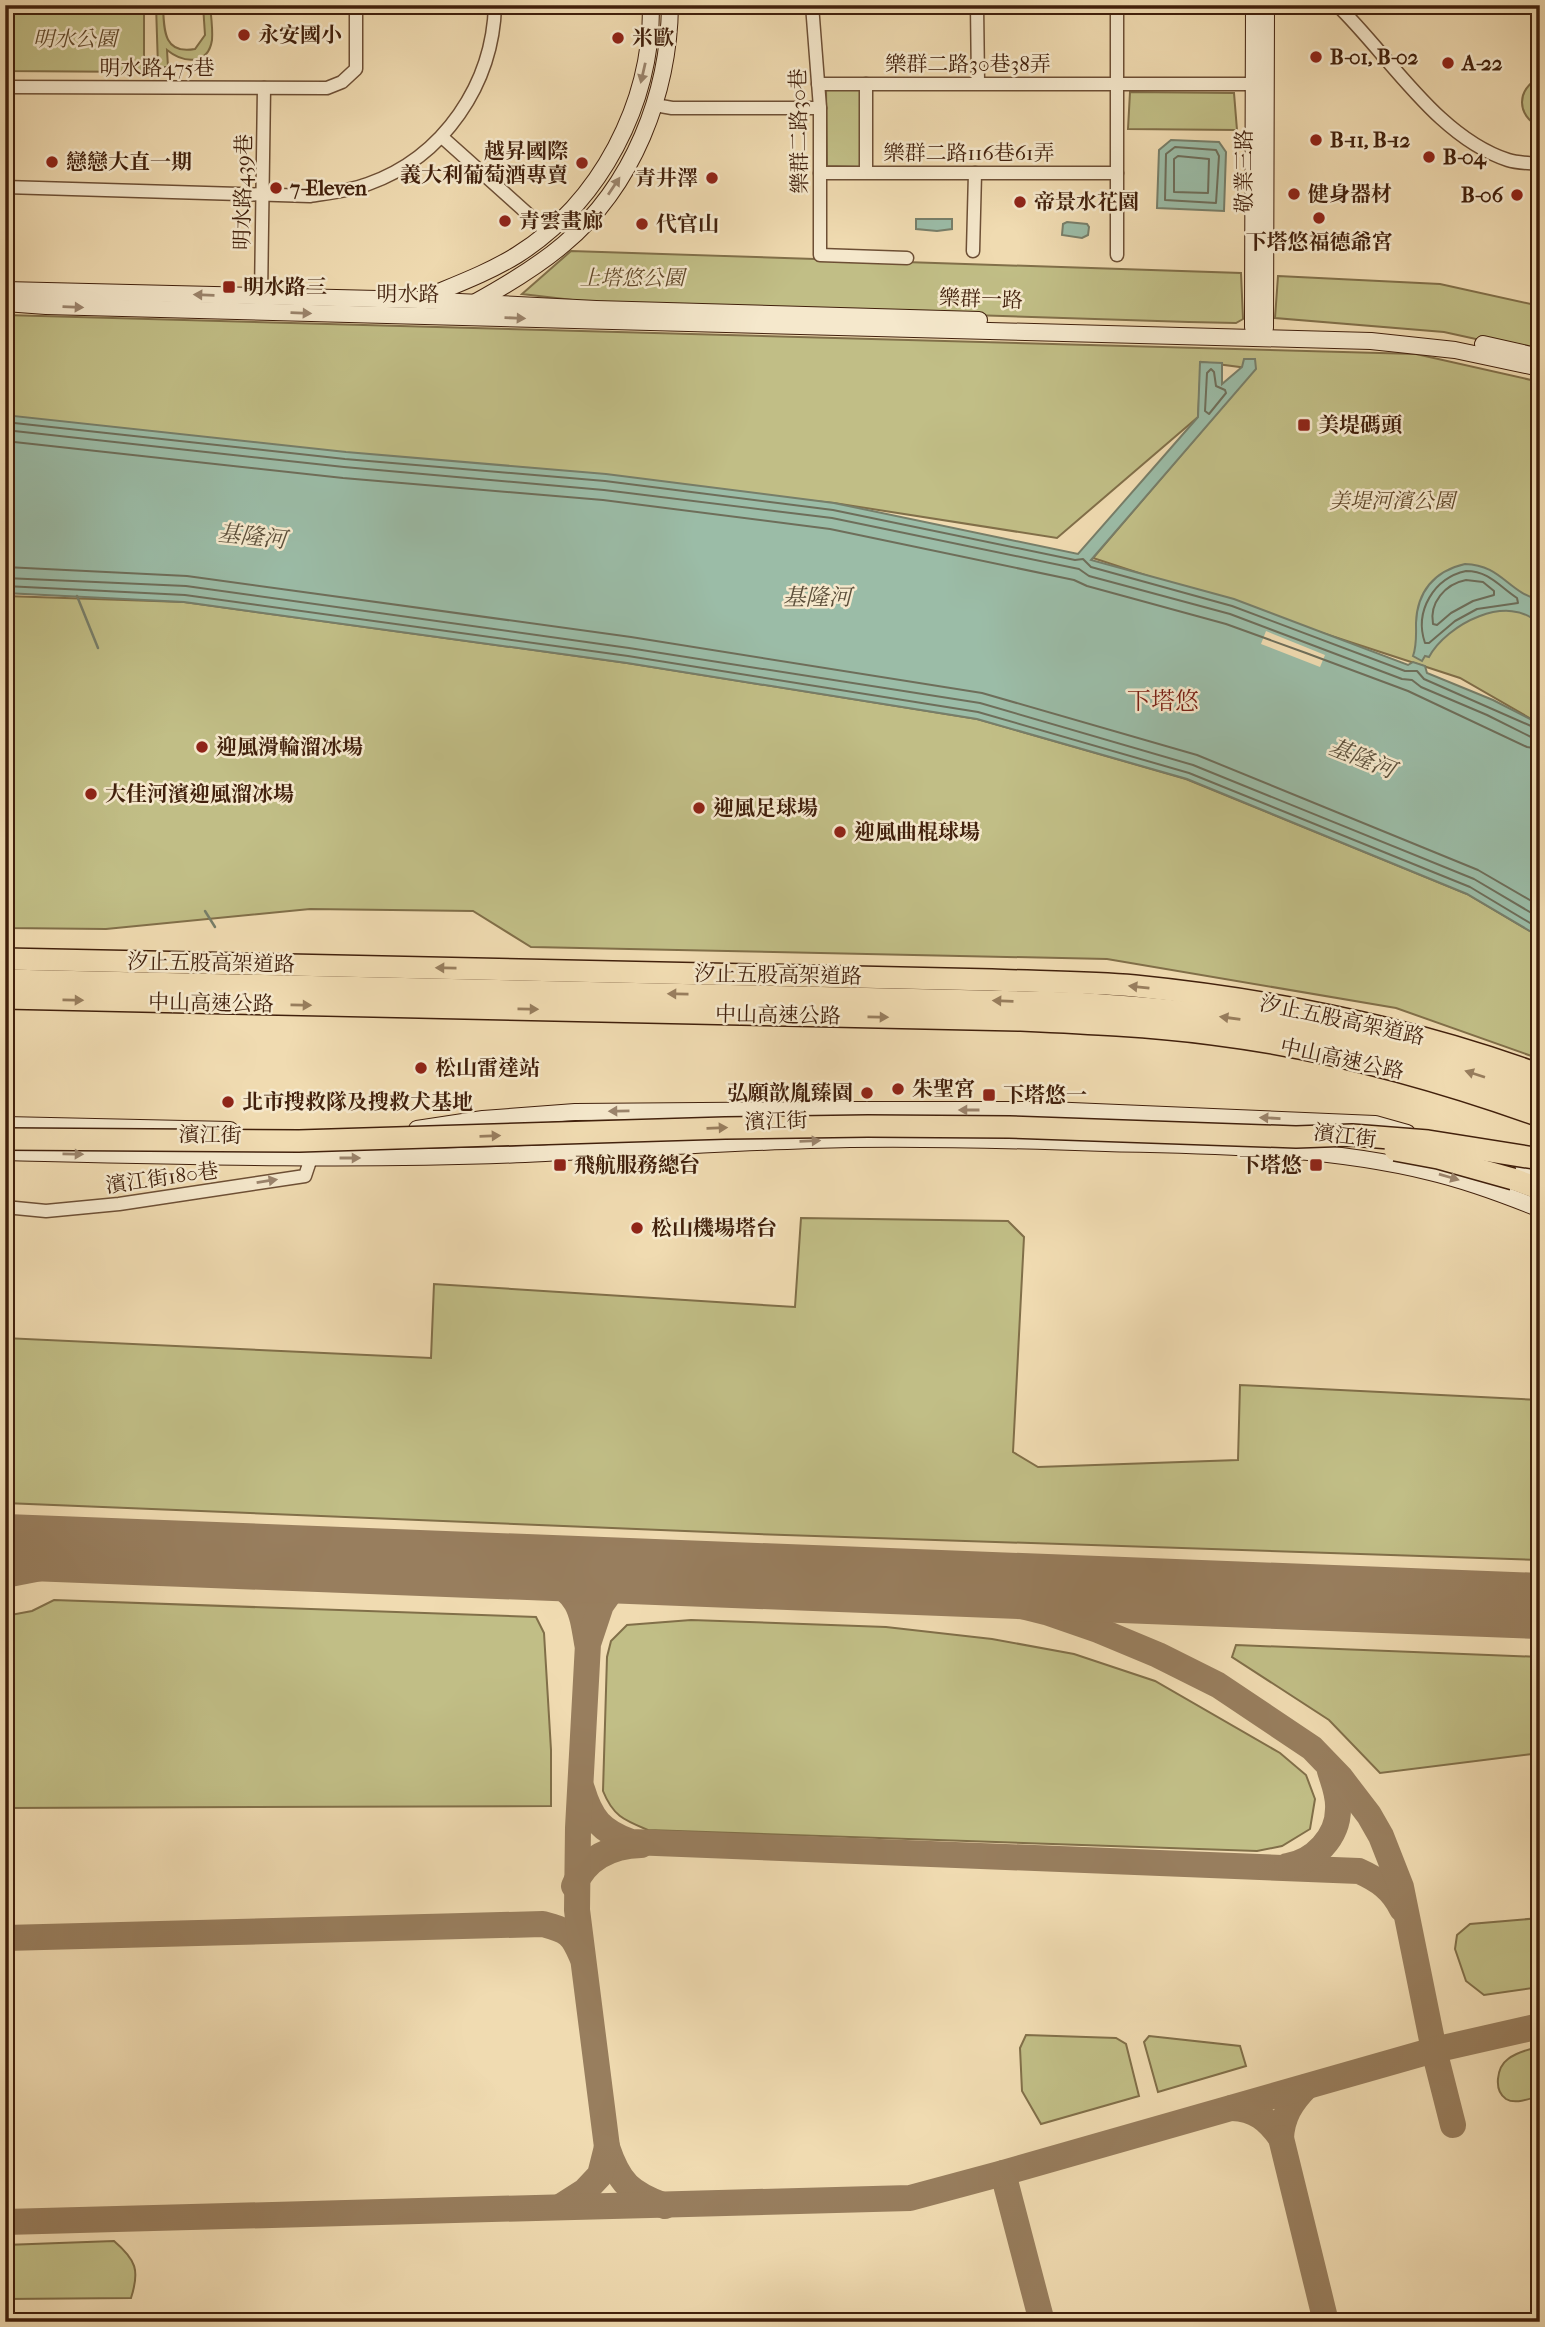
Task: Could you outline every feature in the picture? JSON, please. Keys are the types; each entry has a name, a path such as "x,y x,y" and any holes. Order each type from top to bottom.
{"highway":[{"name":"汐止五股高架道路","path":"5,959 992,980 1133,986 1241,999 1340,1017 1429,1039 1540,1075"},
{"name":"中山高速公路","path":"5,980 1076,1003 1191,1013 1283,1026 1425,1059 1540,1096"},
{"name":"中山高速公路","path":"5,998 1118,1024 1214,1034 1315,1051 1409,1073 1540,1115"},
{"path":"5,1139 299,1141 725,1128 1009,1127 1296,1137 1366,1144 1438,1158 1540,1189"},
{"path":"1296,1137 1352,1135 1428,1141 1540,1159"}],"main road":[{"name":"明水路","path":"5,290 419,300 491,269 518,254 546,232 585,194 602,171 635,104 644,73 651,5"},
{"name":"明水路","path":"5,303 447,317 525,272 564,244 607,197 625,171 655,105 667,51 670,5"},
{"name":"敬業三路","path":"1254,5 1259,331"},
{"name":"敬業三路","path":"1259,331 1266,5"},
{"path":"525,272 519,289 521,295 576,303 596,309"},
{"name":"樂群一路","path":"419,300 596,309 1259,331 1418,345 1540,368"},
{"path":"5,309 46,306"},
{"name":"樂群一路","path":"447,317 1259,331 1372,330 1457,339 1540,357"},
{"name":"濱江街","path":"5,1125 277,1131 416,1129 521,1115 608,1111 1048,1110 1375,1124 1540,1172"},
{"path":"521,1115 522,1154"},
{"name":"濱江街","path":"5,1152 311,1158 522,1154 847,1139 969,1139 1168,1145 1362,1158 1432,1172 1488,1188 1540,1209"},
{"path":"1488,1188 1496,1160"}],"street":[{"name":"明水路475巷","path":"5,86 309,90 327,88 342,82 356,69 356,5"},
{"path":"5,187 310,196 368,185 392,174 442,137 473,94 491,44 495,5"},
{"name":"樂群二路30巷","path":"812,5 820,108 820,255 907,258"},
{"path":"977,5 978,83"},
{"path":"1117,5 1117,255"},
{"path":"1337,5 1441,118 1476,145 1509,160 1540,164"},
{"name":"樂群二路30巷38弄","path":"818,84 1254,84"},
{"path":"866,84 866,172"},
{"name":"明水路439巷","path":"261,297 264,88"},
{"path":"655,105 672,108 820,108"},
{"path":"442,137 546,232"},
{"name":"樂群二路116巷61弄","path":"820,173 1117,173"},
{"path":"973,251 975,173"},
{"name":"濱江街180巷","path":"5,1207 46,1212 120,1204 295,1177 305,1175 311,1158"}],"green space":[{"name":"明水公園","path":"5,5 144,5 144,72 5,71"},
{"path":"156,5 163,5 167,38 171,44 184,50 195,49 205,35 203,5 210,5 212,40 206,54 194,60 180,58 167,50 168,67 158,67"},
{"path":"1540,78 1540,127 1526,116 1522,102 1526,88"},
{"path":"864,86 864,167 827,166 826,87"},
{"path":"1130,92 1234,93 1237,130 1128,129"},
{"name":"上塔悠公園","path":"571,251 1241,273 1243,319 1236,323 1189,322 598,303 522,294"},
{"path":"1278,276 1440,284 1540,306 1540,353 1444,332 1275,318"},
{"name":"美堤河濱公園","path":"5,315 1416,354 1540,382 1540,724 1460,678 1093,558 1255,369 1201,362 1198,417 1057,538 834,503 5,419"},
{"path":"5,596 184,602 627,663 977,719 1186,779 1467,894 1540,937 1540,1059 1396,1008 1107,959 531,947 473,911 310,909 106,929 5,928"},
{"path":"801,1218 1008,1221 1024,1237 1013,1452 1038,1467 1238,1460 1240,1385 1540,1400 1540,1560 758,1534 5,1503 5,1338 431,1358 434,1284 795,1307"},
{"path":"54,1600 536,1617 544,1633 551,1750 551,1806 5,1808 5,1616 32,1611"},
{"path":"691,1620 886,1627 992,1639 1074,1654 1155,1681 1280,1753 1306,1775 1315,1799 1310,1829 1282,1846 1257,1851 648,1830 615,1812 603,1791 607,1657 611,1641 627,1625"},
{"path":"1236,1645 1540,1657 1540,1753 1380,1773 1329,1720 1232,1657"},
{"path":"1540,1918 1540,1987 1484,1995 1466,1981 1455,1949 1457,1935 1470,1924"},
{"path":"1026,2035 1116,2038 1126,2044 1139,2096 1041,2124 1022,2091 1020,2048"},
{"path":"1149,2036 1240,2046 1246,2066 1158,2092 1144,2042"},
{"path":"1540,2047 1540,2096 1519,2101 1506,2099 1498,2084 1501,2067 1519,2053"},
{"path":"114,2241 134,2266 135,2280 131,2298 5,2299 5,2245"}],"water":[{"path":"1171,140 1219,142 1226,152 1224,211 1157,208 1159,150"},
{"path":"916,219 952,219 952,229 916,229"},
{"path":"1063,224 1087,224 1088,235 1082,238 1062,235"},
{"name":"基隆河","path":"1244,359 1255,359 1256,369 1091,560 1234,599 1408,665 1413,662 1425,666 1427,673 1493,700 1540,724 1540,937 1467,894 1187,779 977,719 627,663 184,602 5,593 5,415 346,452 606,474 834,503 1078,554 1198,417 1200,362 1222,363 1222,384 1242,367"},
{"path":"1465,564 1488,569 1520,591 1540,600 1540,625 1527,615 1512,611 1479,616 1449,634 1429,657 1425,656 1422,661 1413,656 1420,602 1429,584 1436,578"}],"pier":[{"path":"1266,631 1325,655 1320,667 1261,644"}],"waterway":[{"path":"77,596 98,648"},
{"path":"205,911 215,927"}],"taxiway":[{"path":"5,1575 72,1562 192,1554 545,1576 572,1596 583,1620 587,1643"},
{"path":"665,2206 627,2185 616,2170 607,2147 577,1910 578,1828 588,1644 601,1605 611,1591 623,1582 885,1580 939,1588 1046,1612 1098,1630 1158,1655 1218,1685 1312,1748 1340,1777 1369,1815 1381,1836 1401,1887 1434,2050 1453,2125"},
{"path":"1287,1866 1297,1864 1315,1854 1334,1829 1338,1804 1330,1771"},
{"path":"582,1789 589,1808 599,1823 631,1842 1359,1871 1384,1886 1402,1909"},
{"path":"574,1886 585,1868 601,1855 620,1848 641,1845"},
{"path":"5,1938 543,1924 568,1934 582,1957"},
{"path":"5,2222 910,2198 1434,2050 1540,2026"},
{"path":"1232,2108 1248,2110 1260,2116 1281,2138 1288,2110 1306,2087"},
{"path":"1281,2138 1326,2322"},
{"path":"560,2207 585,2191 600,2175 607,2147"},
{"path":"1003,2173 1042,2322"}],"runway":[{"path":"5,1547 1540,1606"}],"place":[{"name":"永安國小","path":"244,35"},
{"name":"米歐","path":"618,38"},
{"name":"B-01, B-02","path":"1316,57"},
{"name":"A-22","path":"1448,63"},
{"name":"B-11, B-12","path":"1316,140"},
{"name":"B-04","path":"1429,157"},
{"name":"戀戀大直一期","path":"52,162"},
{"name":"越昇國際 義大利葡萄酒專賣","path":"582,163"},
{"name":"青井澤","path":"712,178"},
{"name":"7-Eleven","path":"276,188"},
{"name":"健身器材","path":"1294,194"},
{"name":"B-06","path":"1517,195"},
{"name":"帝景水花園","path":"1020,202"},
{"name":"下塔悠福德爺宮","path":"1319,218"},
{"name":"青雲畫廊","path":"505,221"},
{"name":"代官山","path":"642,224"},
{"name":"明水路三","path":"229,287"},
{"name":"美堤碼頭","path":"1304,425"},
{"name":"迎風滑輪溜冰場","path":"202,747"},
{"name":"大佳河濱迎風溜冰場","path":"91,794"},
{"name":"迎風足球場","path":"699,808"},
{"name":"迎風曲棍球場","path":"840,832"},
{"name":"松山雷達站","path":"421,1068"},
{"name":"朱聖宮","path":"898,1089"},
{"name":"弘願歆胤臻園","path":"867,1093"},
{"name":"下塔悠一","path":"989,1095"},
{"name":"北市搜救隊及搜救犬基地","path":"228,1102"},
{"name":"飛航服務總台","path":"560,1165"},
{"name":"下塔悠","path":"1316,1165"},
{"name":"松山機場塔台","path":"637,1228"}],"district":[{"name":"下塔悠","path":"1163,701"}]}
